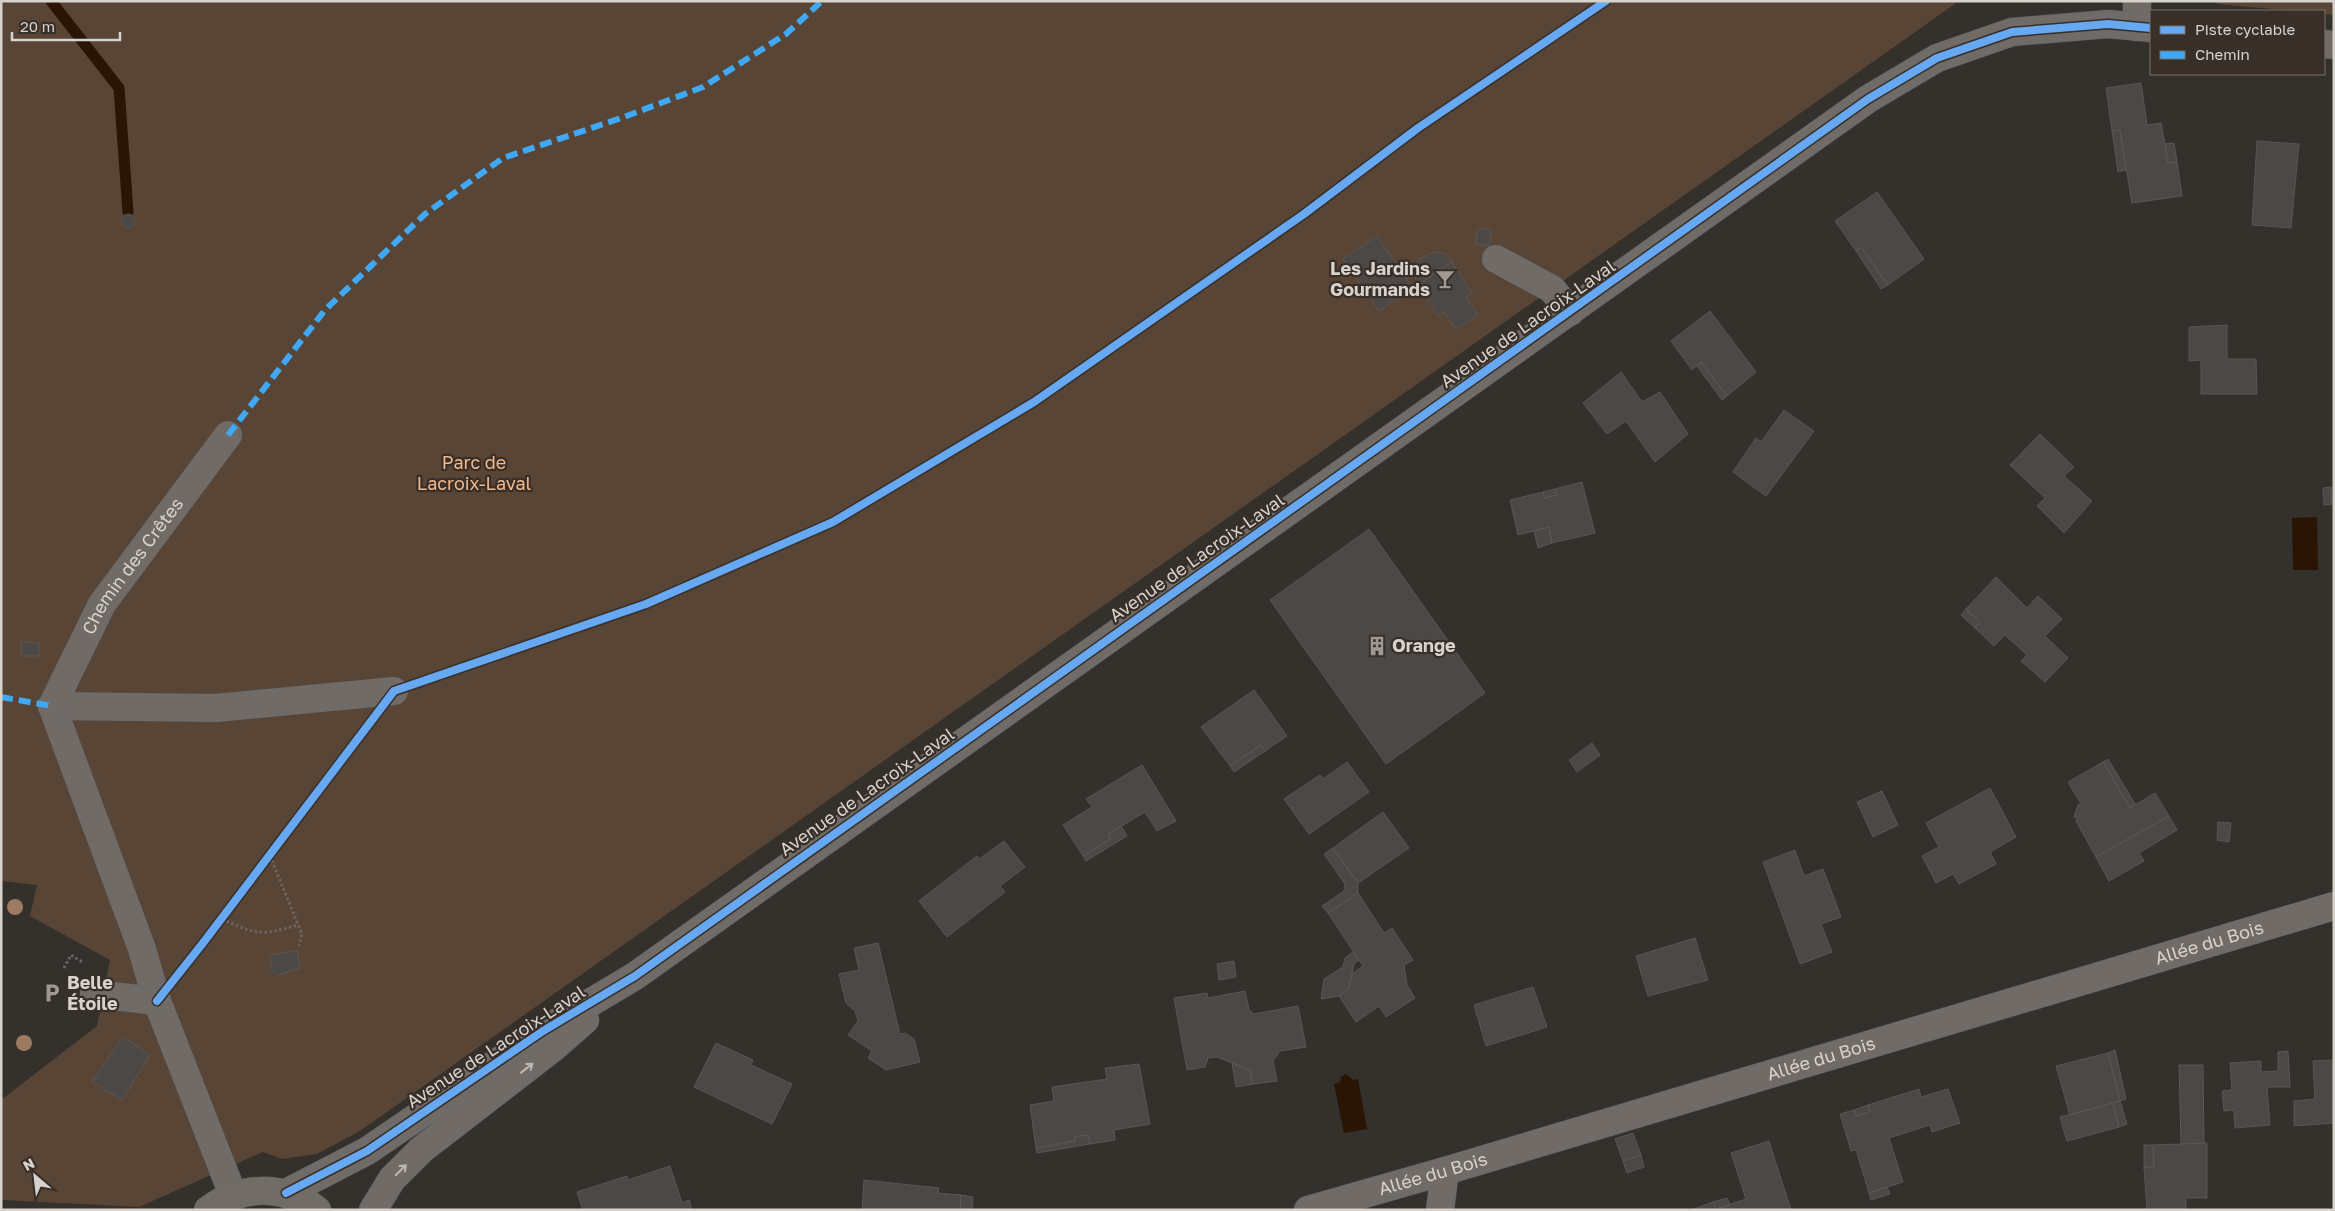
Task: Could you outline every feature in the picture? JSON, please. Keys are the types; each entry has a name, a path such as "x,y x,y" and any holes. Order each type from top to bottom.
{"main road":[{"path":"208,1210 233,1195 251,1191 286,1193 306,1202 317,1210"}],"street":[{"name":"Avenue de Lacroix-Laval","path":"286,1193 367,1150 543,1031 635,976 1868,99 1937,58 2012,32 2108,24 2142,19"},
{"path":"1496,259 1552,289 1570,312"},
{"name":"Chemin des Crêtes","path":"52,706 102,604 228,435"},
{"path":"233,1195 157,1001 142,949 52,706 216,708 394,691"},
{"name":"Allée du Bois","path":"1308,1210 1445,1171 2334,906"},
{"name":"Avenue de Lacroix-Laval","path":"373,1210 392,1180 421,1150 553,1048 635,976"},
{"path":"94,994 157,1001"},
{"path":"1440,1210 1445,1171"}],"path":[{"path":"270,856 302,934 299,946"},
{"path":"222,919 254,933 277,931 298,925"}],"green space":[{"name":"Parc de Lacroix-Laval","path":"1,1 1959,1 360,1131 317,1154 282,1159 263,1152 139,1207 1,1200 1,1100 97,1026 110,960 30,916 37,885 1,881"},
{"path":"2215,1 2334,1 2334,15 2325,14 2325,10 2282,10 2218,4"}],"shaded area":[{"path":"2317,517 2318,570 2293,570 2292,518"},
{"path":"1346,1074 1353,1080 1358,1079 1367,1129 1344,1133 1334,1084 1340,1082 1341,1077"}],"building":[{"path":"2141,83 2147,125 2161,123 2168,163 2177,162 2182,196 2132,203 2120,130 2112,131 2106,88"},
{"path":"2120,130 2126,170 2118,172 2112,131"},
{"path":"2257,141 2299,144 2291,228 2252,225"},
{"path":"2174,143 2177,162 2168,163 2165,144"},
{"path":"1877,192 1924,259 1888,285 1861,247 1856,251 1835,221"},
{"path":"128,214 133,216 135,221 133,226 128,228 123,226 121,221 123,216"},
{"path":"1478,228 1492,230 1489,246 1475,244"},
{"path":"1377,236 1413,288 1379,311 1343,259"},
{"path":"1861,247 1888,285 1881,289 1856,251"},
{"path":"1436,252 1444,253 1452,262 1418,285 1415,277 1418,261"},
{"path":"1452,262 1472,293 1466,297 1478,315 1456,329 1444,312 1438,316 1418,285"},
{"path":"1710,311 1756,372 1727,396 1701,362 1692,370 1671,341"},
{"path":"2227,325 2227,359 2256,359 2257,394 2201,394 2201,360 2189,361 2189,327"},
{"path":"1701,362 1727,396 1722,400 1697,366"},
{"path":"1621,372 1642,402 1660,392 1688,434 1655,462 1626,421 1607,434 1583,403"},
{"path":"1784,410 1814,431 1766,496 1733,472 1756,438 1761,442"},
{"path":"2040,434 2074,467 2064,476 2092,501 2064,533 2037,506 2045,498 2010,465"},
{"path":"1582,482 1595,533 1552,543 1549,527 1518,535 1510,500 1543,492 1544,498 1557,495 1555,489"},
{"path":"2331,487 2332,504 2324,505 2323,488"},
{"path":"1555,489 1557,495 1544,498 1543,492"},
{"path":"1549,527 1552,543 1538,548 1534,531"},
{"name":"Orange","path":"1369,529 1485,693 1386,764 1270,600"},
{"path":"1996,577 2027,608 2038,596 2062,619 2045,636 2068,658 2045,682 2021,661 2027,655 2005,635 1994,646 1975,628 1980,622 1966,609"},
{"path":"1966,609 1980,622 1975,628 1961,615"},
{"path":"21,642 39,643 39,656 21,656"},
{"path":"1254,690 1287,736 1265,751 1261,745 1230,766 1201,727"},
{"path":"1592,743 1600,755 1577,772 1569,760"},
{"path":"1261,745 1265,751 1234,772 1230,766"},
{"path":"2108,759 2135,804 2130,808 2103,762"},
{"path":"1347,762 1369,792 1309,834 1284,799 1320,775 1323,779"},
{"path":"2103,762 2130,808 2155,793 2169,816 2096,857 2076,821 2078,819 2074,817 2078,805 2081,804 2068,782"},
{"path":"1142,765 1176,821 1157,831 1145,812 1108,834 1111,839 1083,856 1063,825 1092,807 1086,799"},
{"path":"1990,788 2016,837 1990,852 1996,864 1959,884 1953,874 1936,883 1922,856 1939,847 1926,823"},
{"path":"1882,791 1898,825 1873,837 1857,802"},
{"path":"1383,812 1409,848 1358,883 1333,848"},
{"path":"2169,816 2177,830 2139,853 2144,861 2109,881 2096,857"},
{"path":"2218,822 2231,823 2229,842 2217,840"},
{"path":"1121,826 1127,836 1086,861 1083,856 1111,839 1108,834"},
{"path":"1004,841 1025,867 1000,886 1005,892 947,937 919,901 977,856 979,859"},
{"path":"1333,848 1358,883 1358,893 1328,913 1322,906 1344,891 1345,884 1324,854"},
{"path":"1795,850 1804,876 1823,869 1841,917 1821,924 1832,952 1800,964 1763,862"},
{"path":"1358,893 1384,933 1392,928 1413,960 1404,965 1407,985 1415,998 1386,1017 1379,1006 1356,1022 1339,996 1349,988 1352,974 1363,966 1328,913"},
{"path":"1695,938 1708,980 1648,996 1636,956"},
{"path":"878,943 900,1034 905,1033 914,1039 920,1062 886,1070 868,1058 872,1051 848,1035 858,1021 855,1011 846,1003 839,974 859,970 854,948"},
{"path":"297,951 300,968 278,975 271,969 270,955"},
{"path":"1353,952 1359,960 1354,964 1349,988 1339,996 1321,999 1324,979 1343,967 1345,958"},
{"path":"1234,961 1236,977 1219,980 1217,964"},
{"path":"1533,987 1547,1027 1486,1046 1474,1005"},
{"path":"1245,991 1249,1010 1254,1014 1298,1006 1306,1047 1280,1051 1273,1061 1277,1081 1253,1084 1250,1070 1217,1057 1208,1058 1205,1067 1187,1070 1174,998 1207,993 1208,998"},
{"path":"123,1037 150,1055 122,1100 92,1082"},
{"path":"716,1043 753,1060 751,1065 792,1084 772,1124 694,1087"},
{"path":"2115,1050 2126,1099 2120,1101 2108,1053"},
{"path":"2288,1051 2290,1087 2267,1087 2270,1125 2235,1128 2234,1110 2224,1111 2222,1091 2232,1090 2230,1063 2261,1061 2261,1072 2278,1071 2278,1052"},
{"path":"2108,1053 2120,1101 2070,1115 2056,1066"},
{"path":"2334,1060 2334,1123 2294,1126 2294,1101 2315,1099 2313,1061"},
{"path":"1232,1063 1250,1070 1253,1084 1236,1087"},
{"path":"1139,1064 1150,1124 1114,1130 1115,1140 1090,1144 1088,1135 1075,1137 1075,1141 1036,1148 1030,1105 1054,1101 1052,1087 1107,1079 1105,1068"},
{"path":"2179,1065 2203,1065 2204,1143 2181,1144"},
{"path":"1919,1089 1921,1097 1948,1089 1960,1123 1932,1132 1930,1125 1889,1138 1903,1182 1869,1193 1856,1150 1851,1151 1840,1114 1854,1110 1857,1116 1870,1112 1868,1105"},
{"path":"2120,1101 2127,1124 2119,1127 2113,1103"},
{"path":"2113,1103 2119,1127 2067,1141 2060,1117"},
{"path":"1868,1105 1870,1112 1857,1116 1854,1110"},
{"path":"1633,1133 1641,1155 1623,1161 1615,1139"},
{"path":"1088,1135 1090,1144 1037,1153 1036,1148 1075,1141 1075,1137"},
{"path":"1769,1141 1791,1210 1691,1210 1713,1202 1716,1209 1746,1199 1731,1153"},
{"path":"2207,1143 2207,1198 2186,1198 2186,1210 2147,1210 2144,1167 2154,1167 2153,1145"},
{"path":"2144,1145 2153,1145 2154,1167 2144,1167"},
{"path":"1641,1155 1644,1167 1627,1173 1623,1161"},
{"path":"670,1166 682,1203 689,1200 692,1210 583,1210 577,1192 627,1176 628,1180"},
{"path":"864,1180 939,1188 938,1193 961,1195 960,1210 862,1210"},
{"path":"1887,1187 1890,1194 1871,1200 1869,1193"},
{"path":"961,1195 973,1197 972,1210 960,1210"},
{"path":"1727,1198 1730,1205 1716,1209 1713,1202"}],"waterway":[{"path":"51,1 119,88 128,212"}],"marked path":[{"path":"228,435 325,310 425,214 503,158 624,117 703,87 786,34 822,1"},
{"path":"1,697 52,706"}],"cycle path":[{"path":"157,1001 394,691 646,604 833,522 1034,402 1304,214 1418,128 1606,1"},
{"path":"286,1193 367,1151 543,1031 635,976 1868,99 1937,58 2012,32 2108,24 2150,28"}],"place":[{"name":"Les Jardins Gourmands","path":"1445,279"},
{"name":"Orange","path":"1377,646"},
{"name":"Belle Étoile","path":"52,993"}]}
